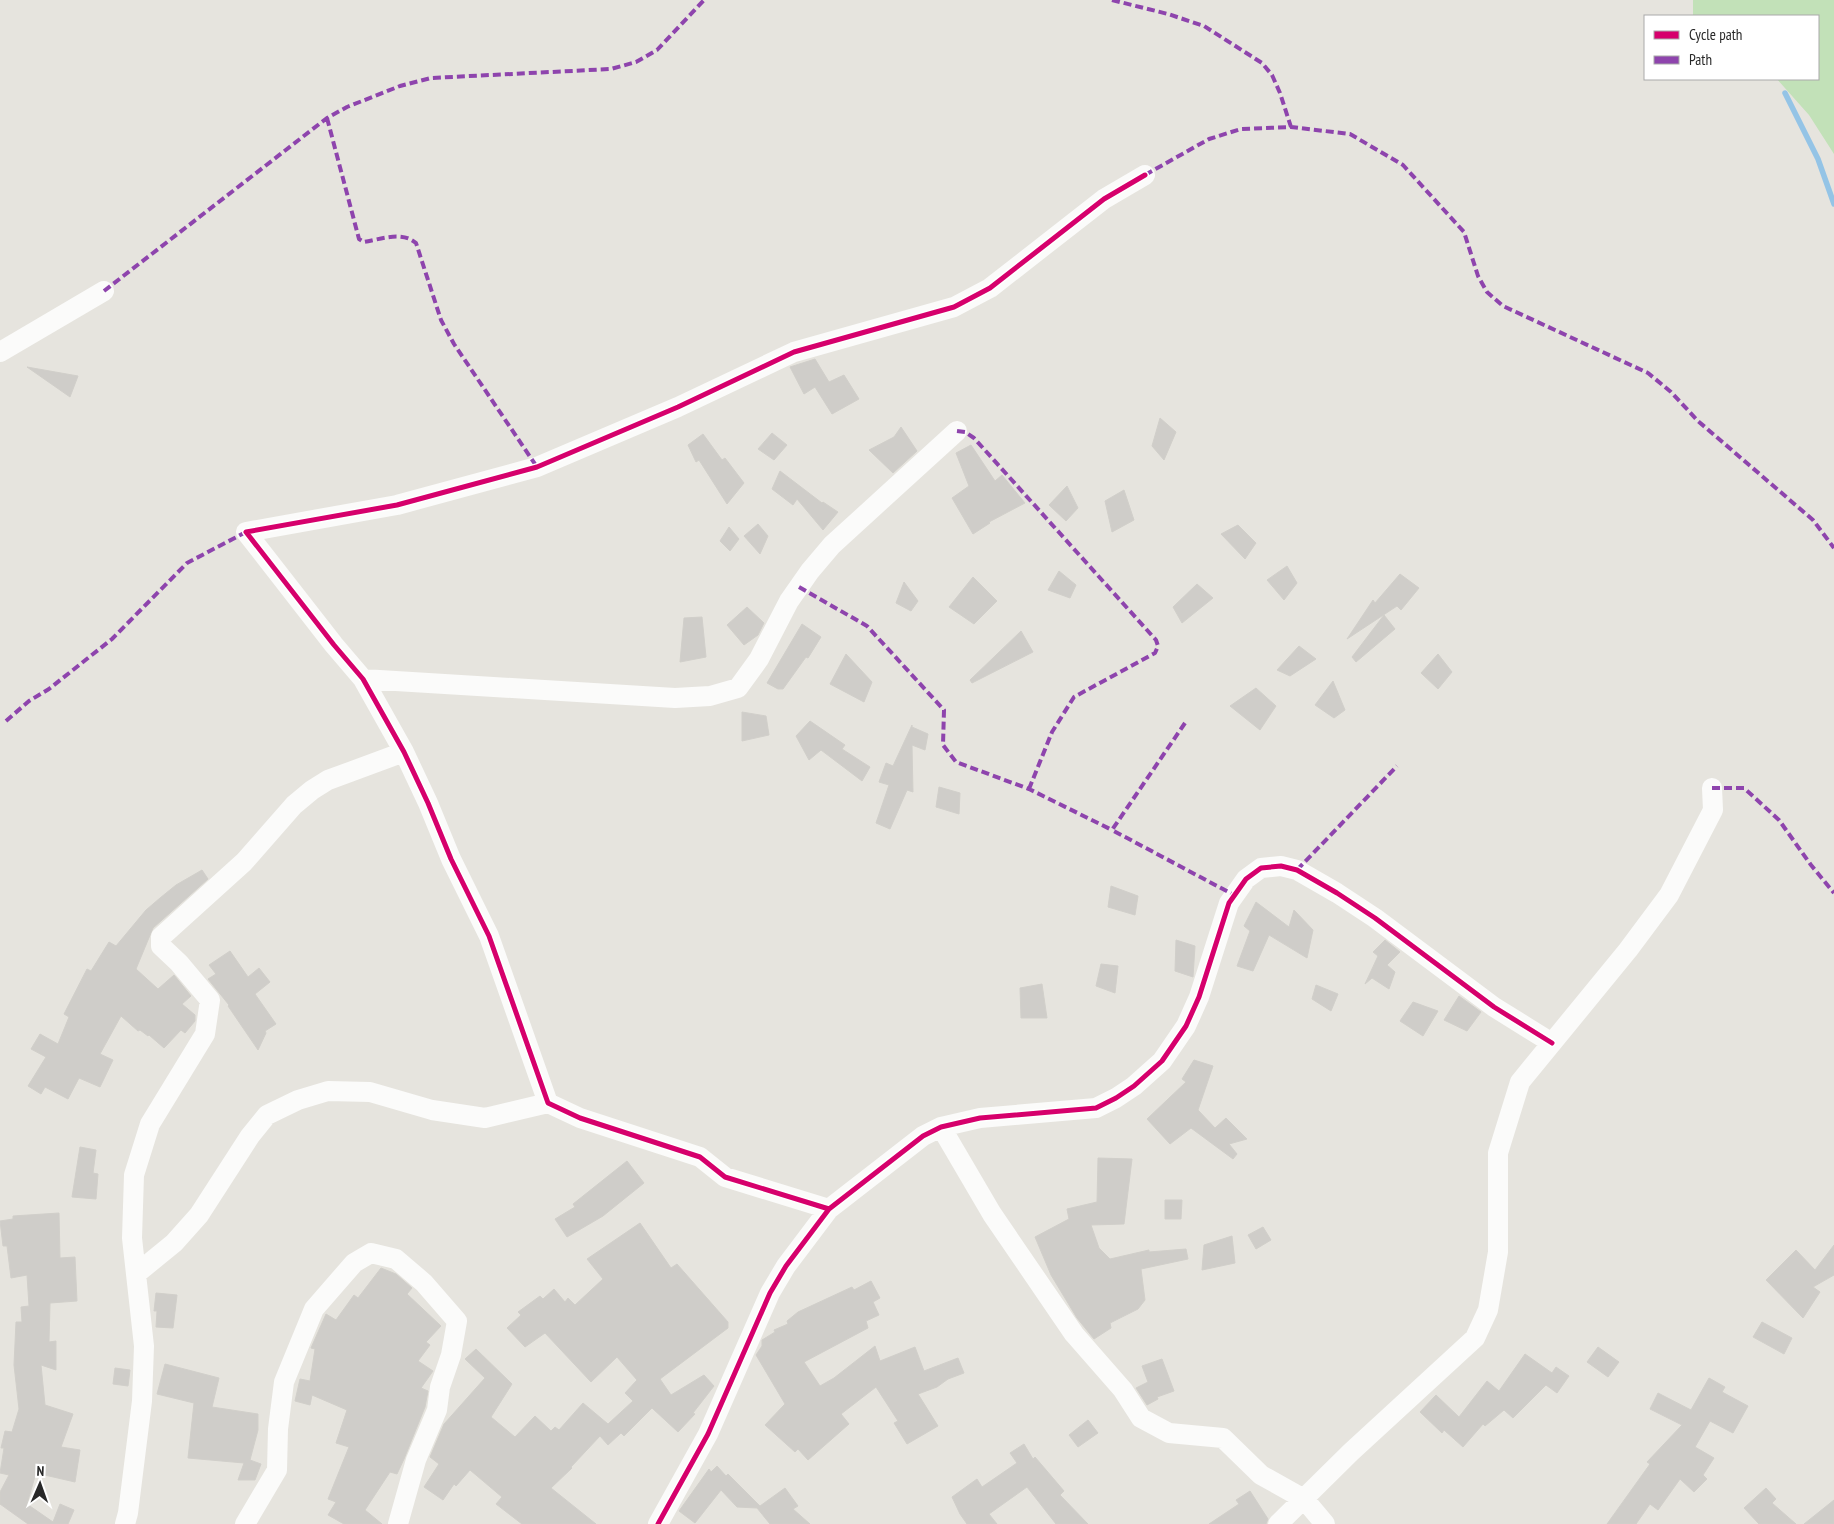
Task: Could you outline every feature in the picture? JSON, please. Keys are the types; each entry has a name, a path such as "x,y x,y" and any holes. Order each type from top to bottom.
{"street":[{"path":"548,1103 489,936 404,752 363,679 334,645 246,532 396,505 537,467 678,407 794,352 954,307 990,288 1104,200 1145,175"},
{"path":"0,352 104,291"},
{"path":"363,679 675,698 710,696 738,688 759,659 789,602 810,571 832,545 957,431"},
{"path":"125,1524 142,1401 144,1346 132,1238 134,1175 150,1124 205,1034 210,1012 210,1000 179,963 161,946 160,937 244,862 294,805 312,790 328,780 404,752"},
{"path":"1278,1524 1350,1452 1475,1338 1488,1310 1498,1252 1498,1153 1520,1082 1628,950 1669,895 1712,810 1712,788"},
{"path":"658,1524 708,1434 770,1293 786,1266 829,1209 923,1136 941,1127 980,1118 1096,1108 1134,1086 1162,1061 1186,1026 1199,997 1229,903 1246,879 1262,868 1281,866 1297,870 1337,893 1375,918 1494,1007 1552,1043"},
{"path":"136,1274 174,1243 199,1215 250,1136 267,1115 298,1100 328,1091 370,1092 432,1110 485,1118 548,1103 580,1118 700,1157 725,1176 829,1209"},
{"path":"941,1127 992,1214 1074,1334 1123,1390 1142,1418 1169,1433 1223,1438 1261,1475 1304,1499 1325,1524"},
{"path":"245,1524 277,1470 278,1429 284,1382 314,1309 354,1264 371,1253 396,1259 424,1283 457,1321 451,1355 440,1387 437,1410 416,1460 398,1524"}],"green space":[{"path":"1693,0 1834,0 1834,154 1809,115 1778,80 1819,80 1819,15 1693,15"}],"building":[{"path":"815,359 829,382 844,375 859,399 832,414 815,387 804,394 790,367"},
{"path":"27,367 78,376 70,397"},
{"path":"1160,418 1176,432 1164,460 1152,446"},
{"path":"901,427 917,451 893,473 869,450 894,437"},
{"path":"772,433 787,445 774,460 758,449"},
{"path":"703,434 722,460 725,458 744,483 727,504 699,460 696,462 688,445"},
{"path":"971,445 995,481 1002,475 1025,503 989,522 973,534 952,498 969,486 956,453"},
{"path":"780,471 822,503 838,512 823,530 797,499 793,505 772,489"},
{"path":"1067,486 1078,508 1066,521 1049,505"},
{"path":"1124,490 1134,520 1112,532 1105,501"},
{"path":"758,524 768,536 760,554 744,536"},
{"path":"1238,525 1256,543 1245,559 1221,534"},
{"path":"729,527 739,539 730,551 720,541"},
{"path":"1287,566 1297,583 1284,600 1267,580"},
{"path":"1059,571 1076,585 1070,598 1048,590"},
{"path":"1400,574 1419,588 1401,610 1397,606 1347,639 1373,600 1375,603"},
{"path":"973,577 997,601 974,624 949,607"},
{"path":"904,582 918,601 911,611 896,603"},
{"path":"1197,584 1213,598 1182,623 1173,607"},
{"path":"747,607 764,623 758,635 744,645 727,625"},
{"path":"1384,615 1395,629 1356,662 1352,657"},
{"path":"702,617 706,657 680,662 684,618"},
{"path":"802,624 821,637 808,658 806,657 783,689 778,689 767,683"},
{"path":"1021,631 1033,652 972,683 970,680"},
{"path":"1299,646 1316,659 1290,676 1277,670"},
{"path":"846,654 872,682 864,702 830,684"},
{"path":"1438,654 1452,672 1438,689 1421,673"},
{"path":"1333,681 1345,710 1334,718 1315,705"},
{"path":"1256,688 1276,706 1260,730 1230,706"},
{"path":"742,712 766,716 769,735 742,741"},
{"path":"810,721 845,745 842,749 870,767 862,781 821,750 809,760 796,736"},
{"path":"912,725 912,727 928,734 925,750 912,745 913,792 907,790 890,829 876,823 889,785 879,782 886,763 893,766"},
{"path":"939,787 960,793 959,814 936,807"},
{"path":"202,870 208,879 153,928 136,969 158,989 174,975 191,996 182,1004 195,1015 195,1021 185,1033 181,1030 164,1048 149,1035 140,1030 138,1031 121,1016 100,1054 113,1060 100,1087 79,1078 68,1099 45,1087 41,1094 28,1086 46,1057 31,1049 40,1034 58,1044 69,1017 64,1014 87,969 91,971 109,942 116,946 146,910 176,885"},
{"path":"1111,886 1138,896 1135,915 1108,907"},
{"path":"1256,902 1289,927 1294,910 1313,930 1307,958 1269,935 1253,971 1237,966 1250,931 1244,926"},
{"path":"1176,940 1195,946 1193,977 1175,971"},
{"path":"1385,940 1400,952 1387,965 1395,972 1389,989 1372,978 1365,984 1378,956 1373,952"},
{"path":"230,951 248,977 259,968 270,982 255,994 276,1024 265,1031 266,1033 258,1050 229,1005 208,979 216,974 209,965"},
{"path":"1101,964 1118,966 1115,993 1096,986"},
{"path":"1042,984 1047,1018 1021,1018 1020,988"},
{"path":"1316,985 1338,994 1331,1011 1312,999"},
{"path":"1459,996 1481,1012 1467,1031 1444,1020"},
{"path":"1413,1002 1438,1011 1423,1036 1400,1021"},
{"path":"1194,1060 1213,1066 1198,1110 1215,1128 1226,1118 1247,1139 1229,1144 1237,1154 1233,1159 1191,1128 1170,1144 1147,1119 1186,1082 1182,1079"},
{"path":"80,1147 96,1150 93,1173 98,1174 96,1199 72,1197"},
{"path":"1098,1158 1132,1159 1124,1224 1091,1225 1099,1248 1110,1259 1149,1250 1149,1252 1186,1249 1188,1259 1141,1269 1145,1300 1138,1309 1110,1323 1111,1328 1094,1339 1077,1318 1051,1275 1035,1237 1069,1219 1067,1209 1097,1202"},
{"path":"627,1161 644,1183 603,1216 567,1237 555,1219 575,1207 573,1204"},
{"path":"1165,1200 1182,1200 1181,1219 1165,1219"},
{"path":"59,1213 60,1258 75,1257 77,1301 50,1303 49,1342 56,1341 56,1370 41,1365 45,1405 73,1414 61,1447 80,1450 75,1482 36,1473 27,1504 53,1522 60,1504 74,1510 68,1524 28,1524 0,1504 0,1492 9,1475 0,1473 4,1448 1,1448 5,1431 12,1432 19,1409 14,1365 16,1322 22,1322 21,1307 29,1306 27,1275 11,1278 7,1246 3,1246 0,1221 13,1219 13,1216"},
{"path":"640,1223 671,1268 677,1264 728,1322 728,1328 660,1379 671,1395 704,1375 714,1386 693,1413 695,1414 678,1432 652,1408 624,1436 621,1433 608,1445 600,1436 572,1468 551,1488 596,1524 522,1524 496,1504 502,1497 470,1470 456,1486 454,1484 443,1500 424,1487 439,1464 430,1457 444,1424 485,1378 465,1359 476,1349 512,1384 491,1417 515,1437 535,1416 551,1431 555,1427 559,1430 583,1403 608,1424 633,1401 625,1393 637,1380 617,1357 591,1382 545,1333 525,1347 507,1328 521,1315 518,1312 540,1296 543,1299 554,1289 565,1302 568,1298 575,1305 603,1279 587,1259"},
{"path":"1263,1227 1271,1240 1256,1249 1248,1235"},
{"path":"1232,1236 1235,1263 1202,1270 1204,1245"},
{"path":"1834,1245 1834,1275 1813,1287 1820,1292 1803,1318 1766,1280 1796,1250 1815,1270"},
{"path":"381,1268 396,1274 412,1288 407,1294 441,1326 426,1342 430,1345 418,1361 433,1371 421,1388 428,1391 425,1407 404,1459 397,1474 390,1472 365,1510 382,1524 344,1524 328,1515 336,1502 328,1499 349,1447 336,1443 347,1410 312,1395 310,1405 295,1401 300,1379 310,1381 315,1349 311,1348 326,1314 336,1320 354,1295 358,1298"},
{"path":"871,1281 880,1298 873,1302 879,1315 866,1321 868,1328 804,1362 820,1386 834,1378 875,1346 880,1361 915,1347 924,1371 958,1358 964,1373 948,1379 937,1387 918,1394 938,1426 907,1444 894,1423 898,1421 876,1387 841,1414 849,1424 808,1460 798,1449 795,1452 765,1425 785,1404 756,1355 762,1346 762,1340 775,1332 774,1330 788,1324 787,1321 798,1312 852,1287 854,1290"},
{"path":"156,1293 177,1295 173,1328 156,1327 157,1311 154,1311"},
{"path":"1762,1322 1792,1338 1784,1354 1753,1337"},
{"path":"1598,1347 1619,1362 1608,1377 1587,1362"},
{"path":"1525,1354 1552,1373 1556,1367 1569,1376 1557,1393 1546,1385 1513,1418 1504,1410 1485,1426 1483,1424 1463,1447 1444,1430 1442,1433 1420,1412 1436,1395 1459,1417 1487,1381 1499,1391"},
{"path":"1162,1359 1174,1391 1157,1397 1158,1399 1147,1405 1136,1388 1148,1382 1142,1366"},
{"path":"165,1364 219,1378 212,1407 258,1414 258,1430 250,1460 261,1464 255,1480 238,1480 244,1463 188,1458 194,1403 157,1394"},
{"path":"115,1368 130,1370 128,1386 113,1384"},
{"path":"1709,1378 1725,1387 1722,1392 1748,1406 1733,1433 1710,1421 1695,1447 1714,1458 1703,1475 1707,1479 1694,1492 1680,1479 1658,1510 1650,1504 1636,1524 1607,1524 1650,1464 1647,1462 1682,1425 1650,1409 1658,1393 1691,1410"},
{"path":"1088,1420 1098,1433 1078,1447 1069,1435"},
{"path":"1024,1444 1033,1459 1035,1457 1064,1491 1060,1495 1088,1524 1056,1524 1027,1487 989,1514 997,1524 967,1524 952,1497 977,1479 982,1487 1017,1463 1010,1453"},
{"path":"717,1466 726,1476 728,1474 760,1506 785,1488 798,1506 793,1509 810,1524 770,1524 757,1508 737,1507 721,1490 695,1523 679,1511 709,1469 711,1472"},
{"path":"1766,1488 1776,1499 1772,1503 1796,1524 1759,1524 1744,1508"},
{"path":"1250,1491 1268,1519 1266,1524 1209,1524 1239,1504 1236,1500"},
{"path":"1834,1500 1834,1524 1804,1524"}],"waterway":[{"path":"1785,93 1818,159 1834,204"}],"marked path":[{"path":"104,291 327,118 347,107 400,86 431,78 611,69 636,62 657,50 704,0"},
{"path":"1112,0 1168,14 1204,26 1262,63 1272,75 1291,127"},
{"path":"327,118 359,239 364,242 404,237 416,243 441,320 454,344 537,467"},
{"path":"1145,175 1209,139 1241,129 1291,127 1350,134 1403,165 1464,232 1478,276 1487,292 1503,306 1648,373 1671,392 1698,421 1813,520 1834,548"},
{"path":"957,431 965,432 974,438 1156,640 1158,646 1155,653 1074,697 1052,732 1029,789"},
{"path":"6,721 29,701 49,689 112,639 187,563 246,532"},
{"path":"799,587 867,626 944,710 943,745 956,762 1029,789 1112,830"},
{"path":"1185,723 1112,830 1234,895"},
{"path":"1297,870 1397,766"},
{"path":"1712,788 1744,788 1779,820 1811,865 1834,893"}],"cycle path":[{"path":"829,1209 725,1177 700,1157 580,1118 548,1103 489,936 451,859 404,752 363,679 334,645 246,532 397,505 537,467 678,407 794,352 954,307 990,288 1104,199 1145,175"},
{"path":"658,1524 708,1434 770,1293 786,1266 829,1209 923,1136 941,1127 980,1118 1096,1108 1134,1086 1162,1061 1186,1026 1199,997 1229,903 1246,879 1261,868 1281,866 1297,870 1337,893 1375,918 1494,1007 1552,1043"}]}
